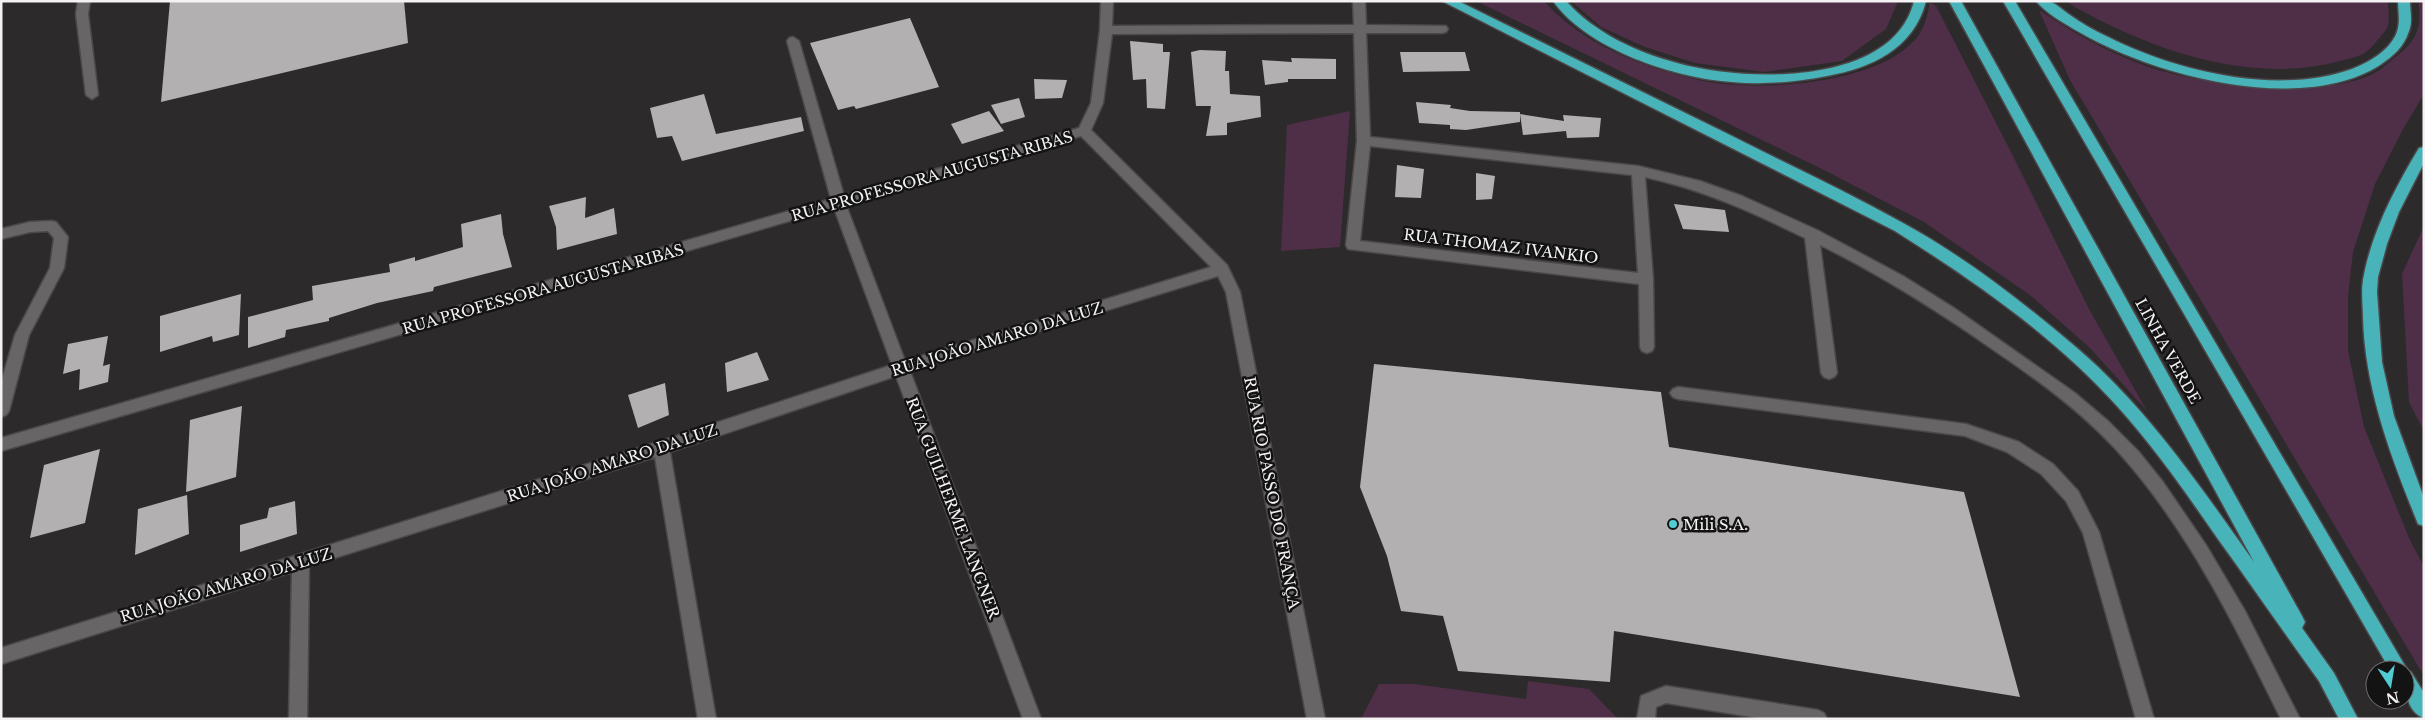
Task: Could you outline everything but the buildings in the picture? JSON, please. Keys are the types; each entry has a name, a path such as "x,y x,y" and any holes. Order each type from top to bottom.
{"highway":[{"path":"1448,1 1900,227 1955,262 2022,312 2073,353 2122,401 2169,456 2328,680"},
{"path":"1560,1 1601,36 1630,51 1669,65 1710,75 1746,80 1793,77 1828,72 1860,63 1887,50 1901,39 1912,24 1920,1"},
{"name":"LINHA VERDE","path":"1954,1 2349,719"},
{"path":"2009,1 2394,660"},
{"path":"2042,1 2077,26 2142,56 2208,75 2281,83 2313,82 2348,76 2374,65 2396,46 2406,25 2404,1"},
{"path":"2424,151 2398,199 2382,235 2371,279 2370,326 2386,418 2424,520"},
{"path":"2415,695 2424,710"}],"street":[{"path":"84,1 82,14 92,95"},
{"path":"1084,131 1098,103 1106,30 1107,1"},
{"path":"1359,1 1364,141 1638,171 1678,179 1721,193 1812,234 1895,277 1952,312 2032,368 2105,427 2134,458 2182,521 2226,595 2291,719"},
{"path":"1106,30 1442,29"},
{"name":"RUA GUILHERME LANGNER","path":"793,41 839,203 1032,719"},
{"name":"RUA PROFESSORA AUGUSTA RIBAS","path":"1,445 1084,131"},
{"name":"RUA RIO PASSO DO FRANÇA","path":"1084,131 1222,269 1233,292 1316,719"},
{"name":"RUA THOMAZ IVANKIO","path":"1364,141 1353,245 1646,279"},
{"path":"1638,171 1646,279 1646,347"},
{"path":"1,234 30,227 52,226 61,237 57,268 22,334 1,411"},
{"path":"1812,234 1829,373"},
{"name":"RUA JOÃO AMARO DA LUZ","path":"1,656 661,448 901,368 1222,269"},
{"path":"1678,393 1966,430 2013,447 2047,469 2072,496 2090,532 2145,719"},
{"path":"661,448 707,719"},
{"path":"298,719 301,561"},
{"path":"1646,719 1647,702 1666,694 1818,719"}],"shaded area":[{"path":"1476,1 1544,1 1576,30 1633,60 1694,79 1746,85 1808,82 1839,77 1868,69 1893,57 1916,39 1924,24 1930,2 1936,6 2090,311 2147,411 2090,348 2030,295 1924,222 1826,171"},
{"path":"1571,1 1898,1 1886,29 1842,61 1764,72 1695,63 1645,47 1601,27"},
{"path":"2065,1 2388,1 2389,18 2385,31 2371,48 2359,56 2305,68 2269,69 2233,65 2198,58 2162,47 2128,34"},
{"path":"2418,1 2424,1 2424,94 2403,129 2375,184 2353,252 2348,296 2348,351 2364,427 2409,538 2424,567 2424,676 2070,80 2039,10 2102,47 2143,65 2195,79 2228,84 2295,88 2327,86 2355,80 2380,70 2401,53 2412,41 2418,28"},
{"path":"1350,111 1340,247 1281,251 1287,125"},
{"path":"2424,226 2424,431 2409,402 2402,274"},
{"path":"1528,681 1589,689 1618,719 1361,719 1379,684 1414,684 1526,699"}],"place":[{"name":"Mili S.A.","path":"1673,524"}]}
